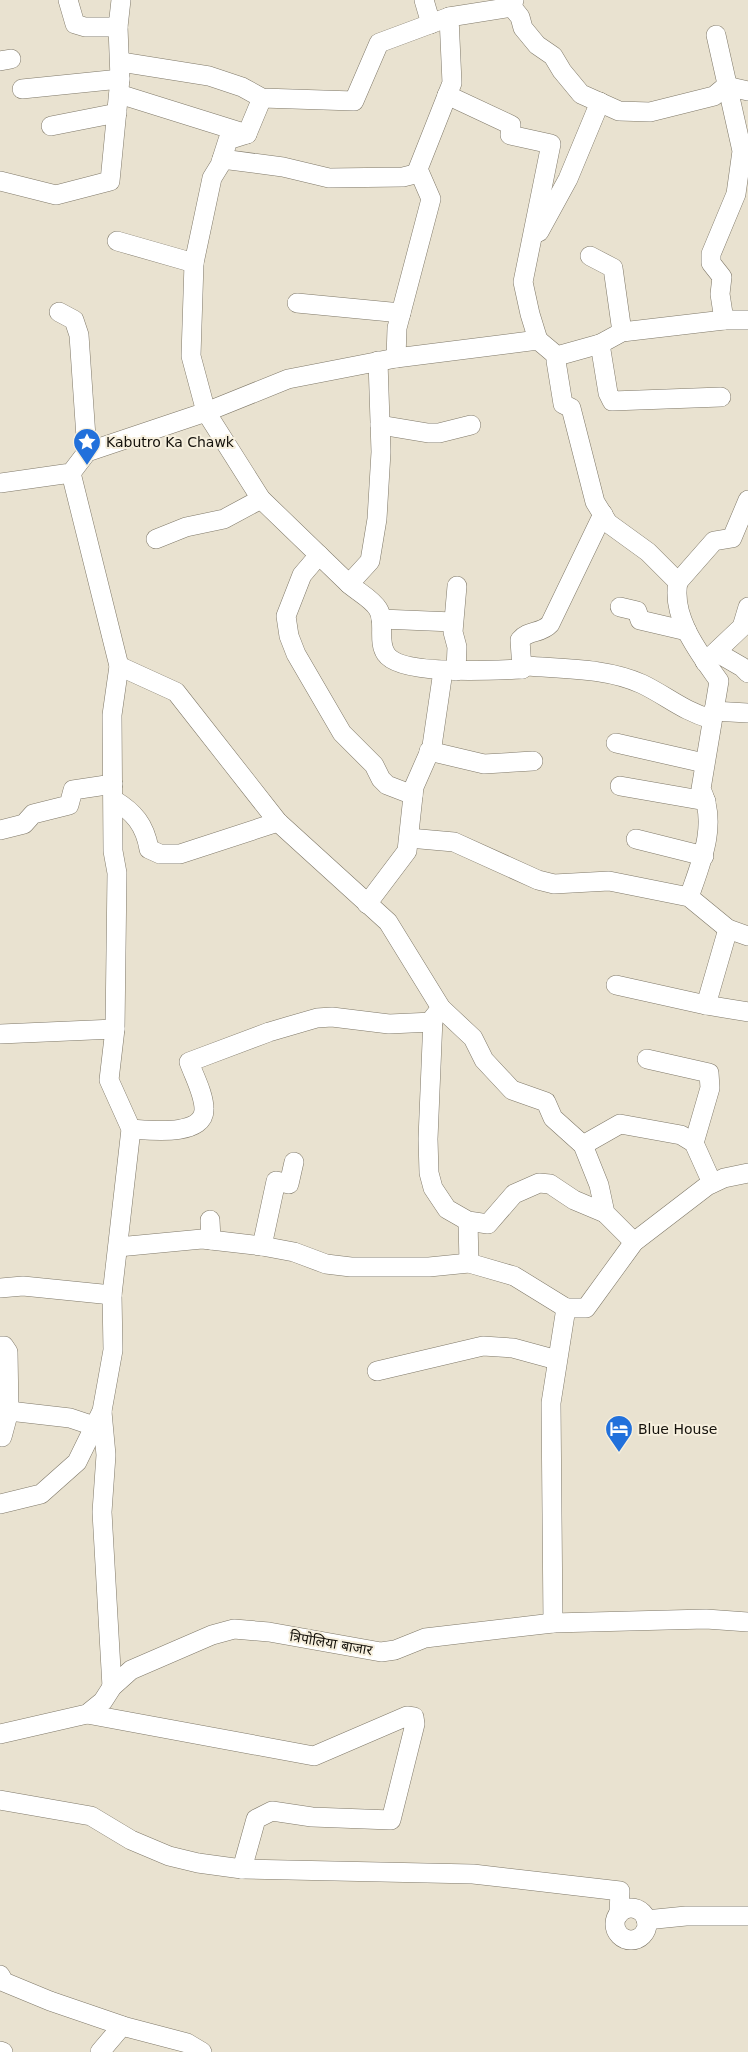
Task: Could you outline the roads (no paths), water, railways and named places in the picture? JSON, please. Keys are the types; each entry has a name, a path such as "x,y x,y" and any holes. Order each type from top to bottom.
{"street":[{"path":"68,0 75,24 85,27 118,27"},
{"path":"0,181 56,195 110,181 120,78 118,27 121,0"},
{"path":"424,0 431,24"},
{"path":"22,89 120,78 209,76 242,87 262,98 354,101 379,43 449,17 513,4 524,28 537,45 553,56 562,71 582,94 619,110 650,112 714,96 726,86"},
{"path":"349,584 370,561 377,519 380,425 387,360 431,199 418,169 452,83 449,17"},
{"path":"716,35 742,151 736,194 710,254 711,263 722,277 720,294 724,320"},
{"path":"120,78 247,134"},
{"path":"726,86 748,91"},
{"path":"448,95 511,125 510,135 551,144 523,282 538,340 557,356"},
{"path":"262,98 247,134 228,140 222,159 212,178 194,263 191,356 206,412 261,499 349,584 377,608 381,619 381,638 387,656 394,660 449,671 522,669 527,666 623,677 644,685 689,712 712,715 748,713"},
{"path":"530,248 568,179 600,102"},
{"path":"52,126 117,113"},
{"path":"222,159 283,167 329,178 403,177 419,173"},
{"path":"117,241 194,263"},
{"path":"590,256 613,268 622,332"},
{"path":"297,303 401,314"},
{"path":"59,312 74,320 79,335 87,452"},
{"path":"557,356 600,344 622,332 724,320 748,320"},
{"path":"0,483 71,473 87,452 206,412 288,379 387,360 538,340"},
{"path":"600,344 608,393 612,401 721,397"},
{"path":"557,356 556,361 563,404 571,408 595,502 608,523 648,552 678,582"},
{"path":"380,425 428,433 439,433 471,425"},
{"path":"0,1504 41,1494 77,1462 98,1419 114,1350 112,1295 130,1129 109,1080 116,1029 117,873 113,851 112,716 119,666 71,473"},
{"path":"156,539 186,527 224,520 261,499"},
{"path":"689,897 704,856 708,822 706,801 700,789 719,681 711,657 687,631 678,602 678,582 714,541 740,540 748,500"},
{"path":"522,669 520,640 525,634 542,631 550,624 603,514"},
{"path":"319,555 302,575 286,616 296,654 342,733 374,766 381,779 387,785 413,795"},
{"path":"367,904 408,851 415,779 429,751 449,671 457,648 453,622 456,586"},
{"path":"620,607 637,611 640,620 687,631"},
{"path":"711,657 745,627 748,607"},
{"path":"381,619 453,622"},
{"path":"711,657 742,667 748,673"},
{"path":"119,666 176,692 278,822 388,922 437,1015 473,1038 484,1060 512,1090 546,1102 553,1118 583,1145 599,1185 605,1213"},
{"path":"616,744 704,763"},
{"path":"429,751 484,764 533,761"},
{"path":"620,786 706,801"},
{"path":"0,830 24,824 33,814 69,805 73,790 114,792 144,828 150,849 166,856 190,852 278,822"},
{"path":"409,838 454,842 538,880 554,884 609,881 689,897 728,929 748,936"},
{"path":"636,839 704,856"},
{"path":"706,1006 728,929"},
{"path":"616,984 706,1006 748,1012"},
{"path":"130,1129 174,1130 194,1125 202,1120 204,1104 189,1062 206,1054 316,1018 332,1017 389,1024 437,1015"},
{"path":"437,1015 428,1140 429,1173 434,1188 447,1209 468,1221 485,1224 491,1223 514,1194 539,1183 550,1184 574,1200 605,1213 634,1242"},
{"path":"0,1034 116,1029"},
{"path":"647,1059 709,1073 710,1088 694,1143"},
{"path":"583,1145 615,1126 625,1124 681,1134 694,1143 712,1183"},
{"path":"262,1246 276,1180 289,1184 294,1162"},
{"path":"118,1247 211,1240 294,1252 326,1264 351,1267 429,1267 468,1263 514,1276 566,1308 586,1308 634,1242 712,1183 724,1178 748,1173"},
{"path":"210,1220 211,1240"},
{"path":"468,1221 468,1263"},
{"path":"0,1288 23,1286 112,1295"},
{"path":"553,1623 550,1403 566,1308"},
{"path":"0,1346 4,1346 8,1352 6,1407 2,1437"},
{"path":"376,1371 482,1346 512,1348 557,1360"},
{"path":"6,1407 70,1418 98,1419"},
{"path":"98,1419 106,1455 102,1512 112,1687"},
{"name":"त्रिपोलिया बाजार","path":"0,1734 87,1714 103,1701 112,1687 130,1670 212,1635 234,1629 268,1632 381,1652 395,1650 425,1638 553,1623 706,1619 748,1622"},
{"path":"87,1714 314,1756 351,1738 407,1716 414,1717 415,1724 390,1820 312,1817 272,1811 256,1819 242,1869"},
{"path":"0,1800 91,1816 131,1840 169,1856 198,1863 242,1869 474,1874 620,1891 619,1914 615,1922 617,1932 620,1936 629,1940 643,1934 646,1920 635,1909 625,1910 619,1914"},
{"path":"646,1920 686,1916 748,1916"},
{"path":"0,1975 4,1982 50,2001 122,2026 187,2043 202,2052"},
{"path":"100,2052 122,2026"}],"place":[{"name":"Kabutro Ka Chawk","path":"87,466"},
{"name":"Blue House","path":"619,1453"}]}
